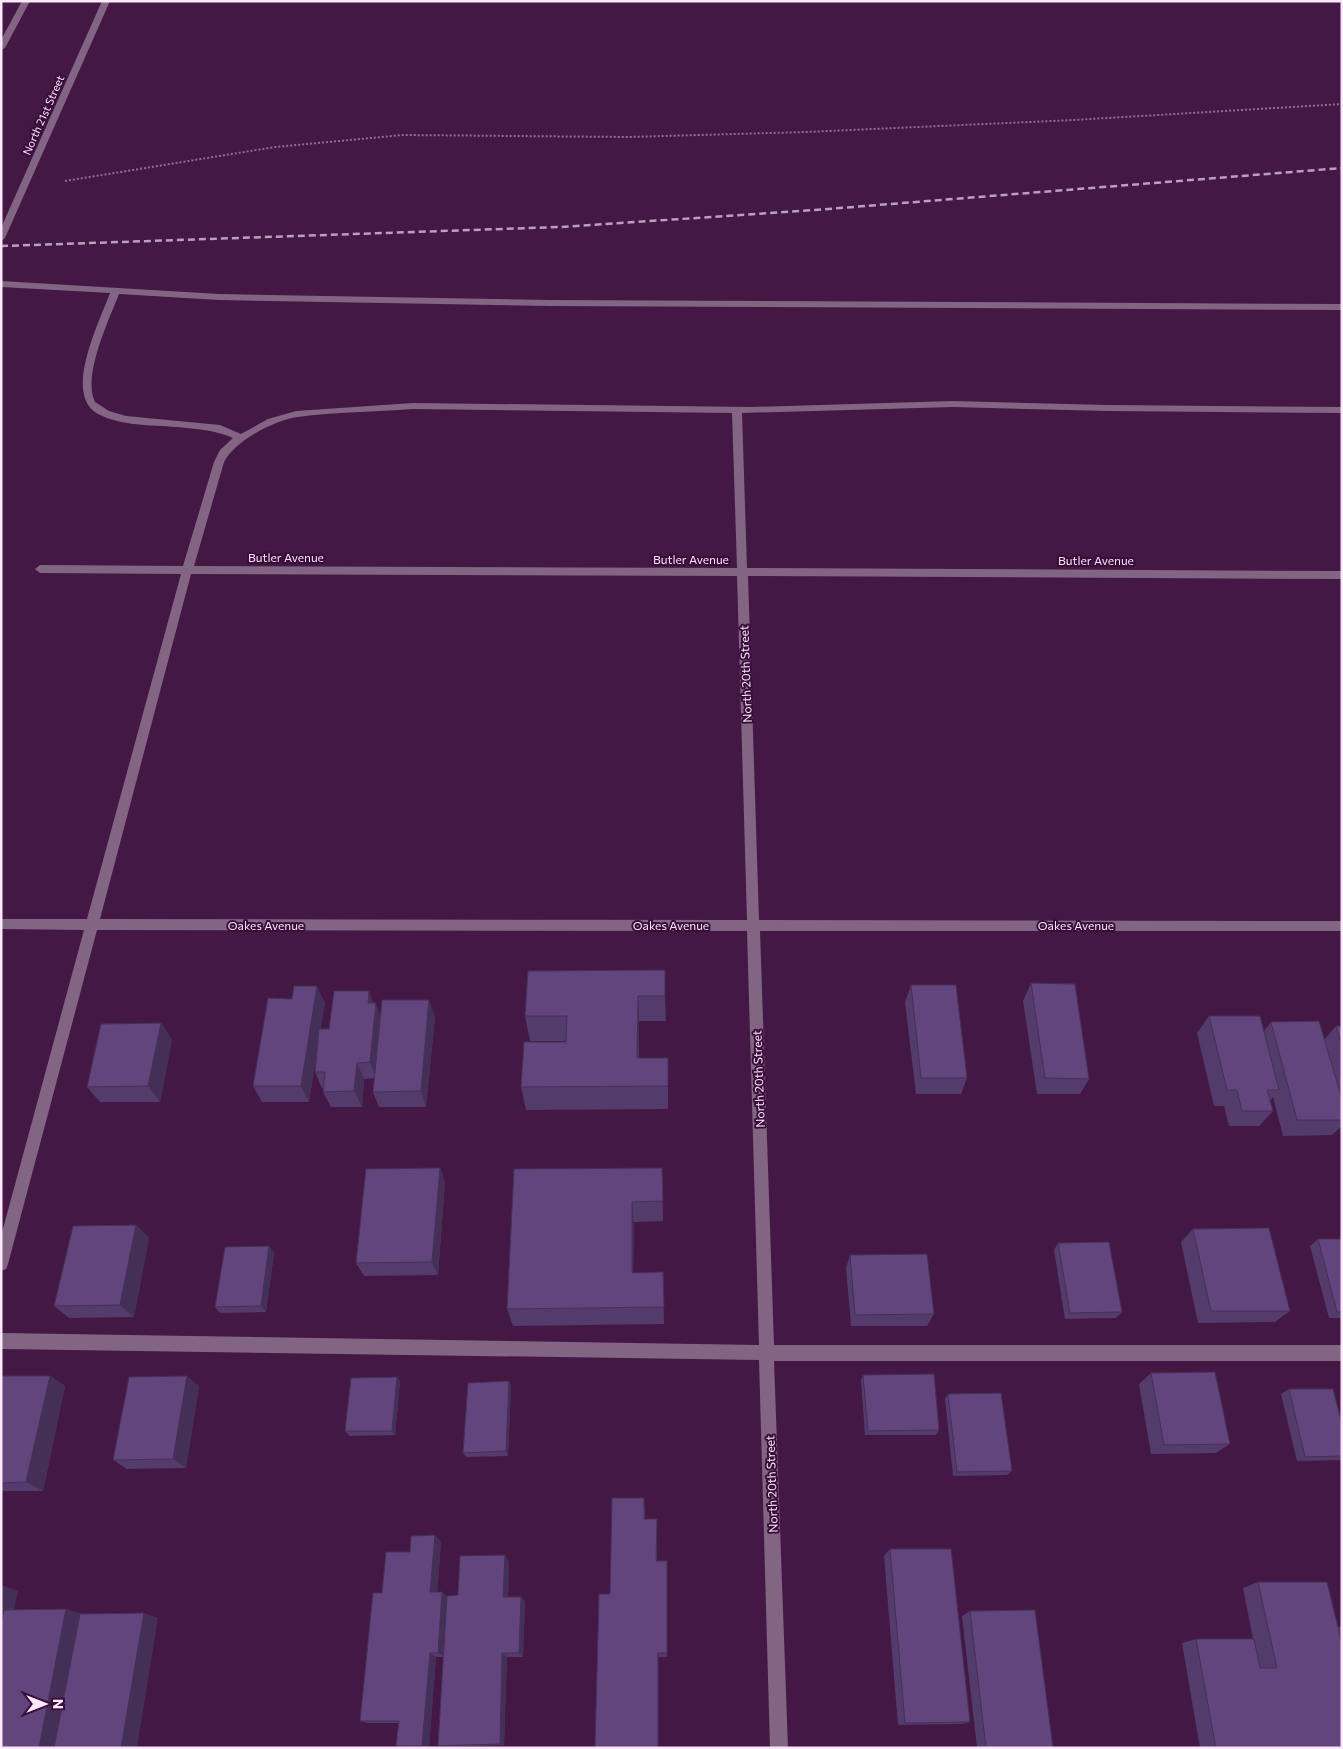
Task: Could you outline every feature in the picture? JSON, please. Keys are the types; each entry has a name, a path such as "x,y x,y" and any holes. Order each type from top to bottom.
{"street":[{"path":"1,48 26,1"},
{"name":"North 21st Street","path":"1,238 106,1"},
{"path":"1,284 229,297 550,303 1342,307"},
{"path":"115,292 86,384 89,401 93,406 111,416 220,428 241,438"},
{"path":"1,1264 187,570 218,462 224,452 241,438 272,421 296,414 329,410 413,406 737,410 953,404 1342,410"},
{"name":"North 20th Street","path":"737,410 779,1748"},
{"name":"Butler Avenue","path":"40,569 1342,575"},
{"name":"Oakes Avenue","path":"1,924 1342,926"},
{"path":"1,1341 767,1353 1342,1353"}],"path":[{"path":"65,181 230,151 401,135 457,133 625,137 936,127 1342,104"}],"building":[{"path":"665,970 665,996 638,996 637,1058 668,1058 668,1086 521,1087 524,1042 566,1042 567,1016 525,1016 528,971"},
{"path":"1031,983 1075,984 1089,1079 1045,1078"},
{"path":"911,985 956,985 967,1078 921,1078"},
{"path":"294,986 317,986 301,1086 253,1086 268,998 292,999"},
{"path":"334,991 369,991 368,1003 376,1003 370,1062 357,1063 354,1091 323,1092 325,1072 315,1072 319,1029 329,1029"},
{"path":"382,1000 429,1000 421,1091 373,1092"},
{"path":"1209,1016 1260,1016 1279,1090 1267,1090 1273,1111 1242,1111 1237,1090 1227,1090"},
{"path":"1319,1021 1342,1099 1342,1120 1297,1120 1271,1022"},
{"path":"161,1023 148,1086 87,1087 101,1024"},
{"path":"1336,1026 1342,1026 1342,1046"},
{"path":"440,1168 432,1262 356,1263 366,1169"},
{"path":"662,1168 663,1201 632,1202 632,1273 663,1272 664,1307 507,1309 514,1169"},
{"path":"136,1225 120,1305 54,1306 73,1226"},
{"path":"1269,1228 1290,1311 1211,1311 1193,1229"},
{"path":"1318,1239 1342,1239 1342,1312 1337,1312"},
{"path":"1109,1242 1122,1312 1070,1313 1058,1243"},
{"path":"269,1246 261,1306 215,1307 225,1247"},
{"path":"927,1254 934,1314 855,1315 850,1255"},
{"path":"1215,1372 1230,1444 1164,1445 1151,1373"},
{"path":"934,1374 939,1430 868,1431 863,1375"},
{"path":"1,1376 50,1376 26,1482 1,1483"},
{"path":"187,1376 173,1459 113,1460 129,1377"},
{"path":"397,1377 392,1431 345,1431 351,1378"},
{"path":"509,1381 506,1451 463,1453 468,1383"},
{"path":"1289,1389 1333,1389 1342,1424 1342,1456 1305,1457"},
{"path":"1001,1393 1012,1471 957,1472 948,1394"},
{"path":"612,1498 644,1498 644,1519 657,1519 656,1561 667,1561 667,1653 658,1653 658,1748 595,1748 599,1594 610,1594"},
{"path":"435,1535 430,1592 442,1592 438,1653 430,1653 422,1746 396,1746 399,1721 360,1721 373,1593 382,1593 386,1552 410,1552 411,1536"},
{"path":"890,1549 951,1549 970,1722 905,1723"},
{"path":"505,1555 503,1597 521,1597 519,1653 502,1653 500,1744 438,1746 447,1596 458,1595 460,1556"},
{"path":"1258,1582 1327,1582 1342,1644 1342,1748 1216,1748 1196,1639 1254,1639 1260,1668 1277,1668"},
{"path":"66,1609 39,1748 1,1748 1,1624 4,1610"},
{"path":"1035,1610 1053,1748 986,1748 970,1611"},
{"path":"144,1613 121,1748 54,1748 80,1614"}],"railway":[{"path":"1,246 561,227 815,210 1342,168"}]}
